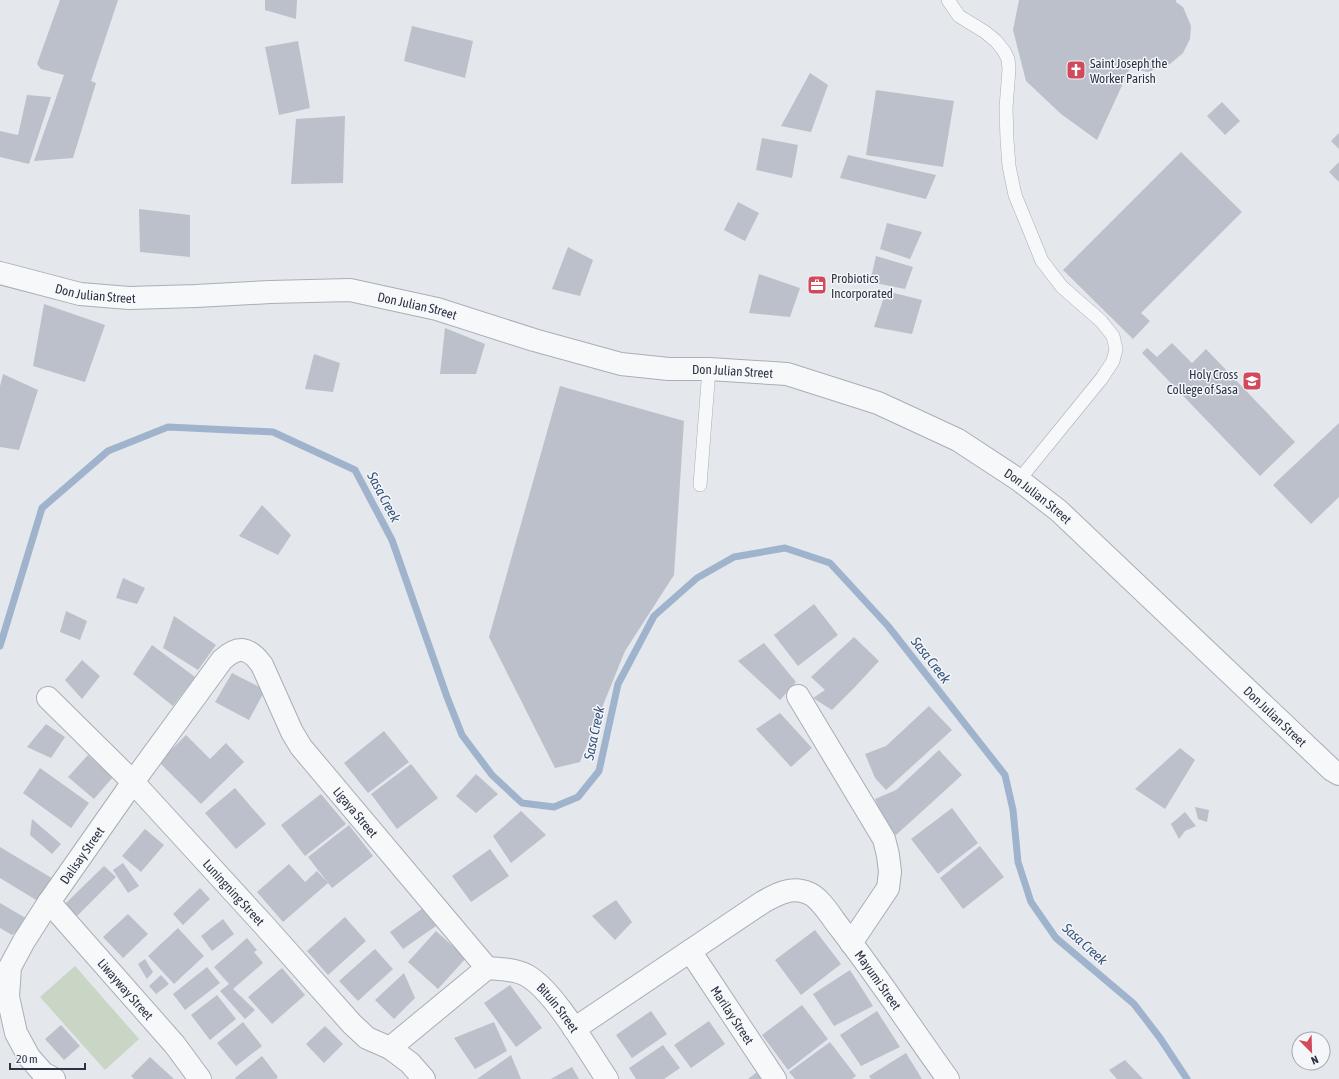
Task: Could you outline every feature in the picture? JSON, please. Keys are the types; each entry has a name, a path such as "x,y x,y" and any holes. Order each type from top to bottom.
{"street":[{"name":"Don Julian Street","path":"0,273 80,294 129,298 350,290 437,309 534,340 621,364 669,369 710,369 787,374 878,403 958,440 1019,480 1059,511 1332,770 1339,774"},
{"name":"Dalisay Street","path":"54,1079 43,1073 28,1057 16,1033 8,997 10,967 24,941 49,902 133,782 222,660 229,653 240,649"},
{"name":"Ligaya Street","path":"240,649 247,651 256,657 262,665 292,732 301,747 487,968"},
{"path":"798,696 884,839 888,855 890,872 888,888 851,942"},
{"name":"Luningning Street","path":"48,698 133,782 352,1024 367,1038 390,1048 410,1063 424,1079"},
{"name":"Mayumi Street","path":"690,951 775,896 789,890 801,890 810,893 819,900 851,942 948,1079"},
{"name":"Liwayway Street","path":"49,902 175,1045 200,1079"},
{"path":"574,1029 690,951"},
{"name":"Marilay Street","path":"690,951 775,1079"},
{"name":"Bituin Street","path":"487,968 512,970 526,975 542,987 574,1029 607,1079"},
{"path":"390,1048 487,968"}],"lane":[{"path":"948,0 959,16 985,32 996,41 1008,59 1009,69 1006,108 1009,166 1015,195 1042,261 1062,287 1101,321 1113,336 1116,349 1113,361 1102,378 1019,480"},
{"path":"700,485 710,369"}],"green space":[{"path":"75,966 139,1039 105,1070 40,997"}],"building":[{"path":"60,0 118,0 91,81 96,83 73,158 34,161 64,75 41,69 37,64"},
{"path":"265,0 297,0 296,19 265,10"},
{"name":"Saint Joseph the Worker Parish","path":"1019,0 1176,0 1176,2 1183,7 1191,26 1190,39 1183,53 1170,64 1148,72 1130,68 1097,140 1061,114 1026,81 1013,30"},
{"path":"412,26 473,41 465,78 404,61"},
{"path":"298,41 310,108 279,115 265,47"},
{"path":"810,73 828,85 811,132 781,126"},
{"path":"876,90 954,101 943,167 866,155"},
{"path":"27,95 51,97 29,164 0,157 0,131 18,135"},
{"path":"1222,102 1240,121 1225,135 1207,116"},
{"path":"345,116 343,183 291,184 296,119"},
{"path":"1339,133 1339,149 1331,141"},
{"path":"762,138 798,145 792,178 756,170"},
{"path":"1181,152 1242,212 1141,313 1150,321 1133,339 1063,270"},
{"path":"848,155 936,175 926,199 840,178"},
{"path":"1339,162 1339,182 1329,172"},
{"path":"738,202 759,213 745,241 724,230"},
{"path":"139,209 190,215 190,257 140,252"},
{"path":"887,223 922,232 910,259 880,249"},
{"path":"568,247 593,260 580,296 552,289"},
{"path":"876,256 913,267 905,289 870,282"},
{"path":"759,274 800,288 790,317 749,313"},
{"path":"886,291 922,300 912,334 874,327"},
{"path":"44,304 105,325 85,382 33,366"},
{"path":"445,328 485,344 476,374 440,374"},
{"path":"1172,343 1192,363 1206,349 1295,442 1260,476 1142,353 1147,348 1157,357"},
{"path":"314,354 340,363 333,392 305,389"},
{"path":"3,374 38,390 19,450 0,447 0,386"},
{"path":"560,386 684,421 674,575 625,651 580,762 555,768 489,637"},
{"path":"1339,423 1339,497 1311,524 1273,485"},
{"path":"262,505 291,535 278,555 239,536"},
{"path":"123,578 145,588 137,604 116,598"},
{"path":"814,604 838,635 798,666 774,635"},
{"path":"66,611 87,621 80,640 60,632"},
{"path":"174,616 216,645 198,670 163,648"},
{"path":"854,637 879,661 832,710 813,698 825,690 811,677"},
{"path":"764,643 796,682 780,700 738,661"},
{"path":"152,645 195,677 173,706 133,674"},
{"path":"82,660 100,676 82,699 65,680"},
{"path":"232,673 265,690 249,720 215,702"},
{"path":"929,706 952,730 886,790 875,778 865,754 886,746"},
{"path":"780,713 812,748 791,767 756,729"},
{"path":"46,724 65,737 51,758 27,747"},
{"path":"384,731 409,762 368,793 344,763"},
{"path":"186,735 210,759 226,743 244,762 201,804 159,762"},
{"path":"1180,748 1195,760 1165,809 1135,789"},
{"path":"939,750 962,775 896,835 884,823 875,799 896,790"},
{"path":"88,755 113,777 94,799 68,777"},
{"path":"411,764 438,798 397,829 371,794"},
{"path":"40,768 89,803 71,828 23,793"},
{"path":"476,774 498,794 476,813 456,796"},
{"path":"235,788 266,824 236,849 205,813"},
{"path":"321,794 346,824 305,856 281,825"},
{"path":"1195,807 1209,810 1207,822 1198,819"},
{"path":"952,808 978,843 938,874 911,839"},
{"path":"521,811 546,835 511,863 493,836"},
{"path":"1185,812 1196,826 1185,831 1179,839 1171,824"},
{"path":"32,819 61,844 52,854 30,835"},
{"path":"349,825 373,856 332,888 308,857"},
{"path":"145,829 164,845 141,872 122,856"},
{"path":"980,846 1004,877 963,909 940,878"},
{"path":"0,847 55,880 41,903 0,878"},
{"path":"490,849 509,876 471,902 452,876"},
{"path":"123,863 139,886 128,893 113,870"},
{"path":"289,864 305,882 317,871 328,883 283,922 257,892"},
{"path":"104,866 116,877 77,916 65,904"},
{"path":"200,888 210,899 183,925 173,914"},
{"path":"616,900 632,922 615,940 592,916"},
{"path":"0,903 29,920 12,935 0,928"},
{"path":"423,908 436,926 403,949 390,932"},
{"path":"128,914 148,934 123,958 103,937"},
{"path":"345,917 366,941 328,975 307,951"},
{"path":"223,919 234,934 212,951 201,936"},
{"path":"178,928 204,956 174,984 148,956"},
{"path":"815,930 841,964 801,995 775,960"},
{"path":"436,931 466,958 438,989 408,962"},
{"path":"247,938 257,950 254,952 263,963 233,989 255,1010 245,1019 220,991 229,984 214,967"},
{"path":"375,949 393,969 358,1001 339,981"},
{"path":"145,959 153,972 147,979 138,964"},
{"path":"207,967 220,983 185,1010 173,994"},
{"path":"282,968 305,995 272,1024 248,997"},
{"path":"850,970 873,1006 834,1026 813,994"},
{"path":"404,973 415,998 394,1019 375,1000"},
{"path":"161,975 169,984 156,994 149,986"},
{"path":"510,985 542,1028 516,1047 484,1003"},
{"path":"217,995 236,1019 210,1040 191,1015"},
{"path":"802,1005 828,1039 788,1070 762,1035"},
{"path":"651,1011 667,1034 632,1058 616,1035"},
{"path":"877,1011 900,1047 861,1066 840,1035"},
{"path":"709,1021 725,1044 691,1068 674,1045"},
{"path":"243,1022 262,1046 236,1066 217,1043"},
{"path":"494,1022 507,1051 475,1069 454,1038"},
{"path":"61,1025 80,1046 64,1060 45,1039"},
{"path":"325,1026 343,1044 324,1063 306,1044"},
{"path":"830,1042 856,1076 852,1079 795,1079 789,1072"},
{"path":"663,1045 680,1068 664,1079 636,1079 629,1068"},
{"path":"906,1053 922,1079 871,1079 869,1076"},
{"path":"511,1055 521,1079 477,1079"},
{"path":"262,1056 278,1077 276,1079 235,1078"},
{"path":"150,1057 174,1079 134,1079 131,1076"},
{"path":"1125,1060 1143,1079 1117,1079 1109,1070"},
{"path":"572,1067 579,1079 551,1079"},
{"path":"761,1069 763,1079 748,1079"}],"waterway":[{"name":"Sasa Creek","path":"0,646 42,508 108,451 168,427 273,432 355,470 392,540 447,697 462,735 492,775 522,803 554,807 578,797 599,771 618,684 654,616 697,578 734,557 785,548 830,563 888,626 1005,775 1013,810 1018,862 1031,902 1056,938 1134,1004 1160,1038 1187,1079"}],"place":[{"name":"Saint Joseph the Worker Parish","path":"1076,70"},
{"name":"Probiotics Incorporated","path":"817,285"},
{"name":"Holy Cross College of Sasa","path":"1252,381"}]}
